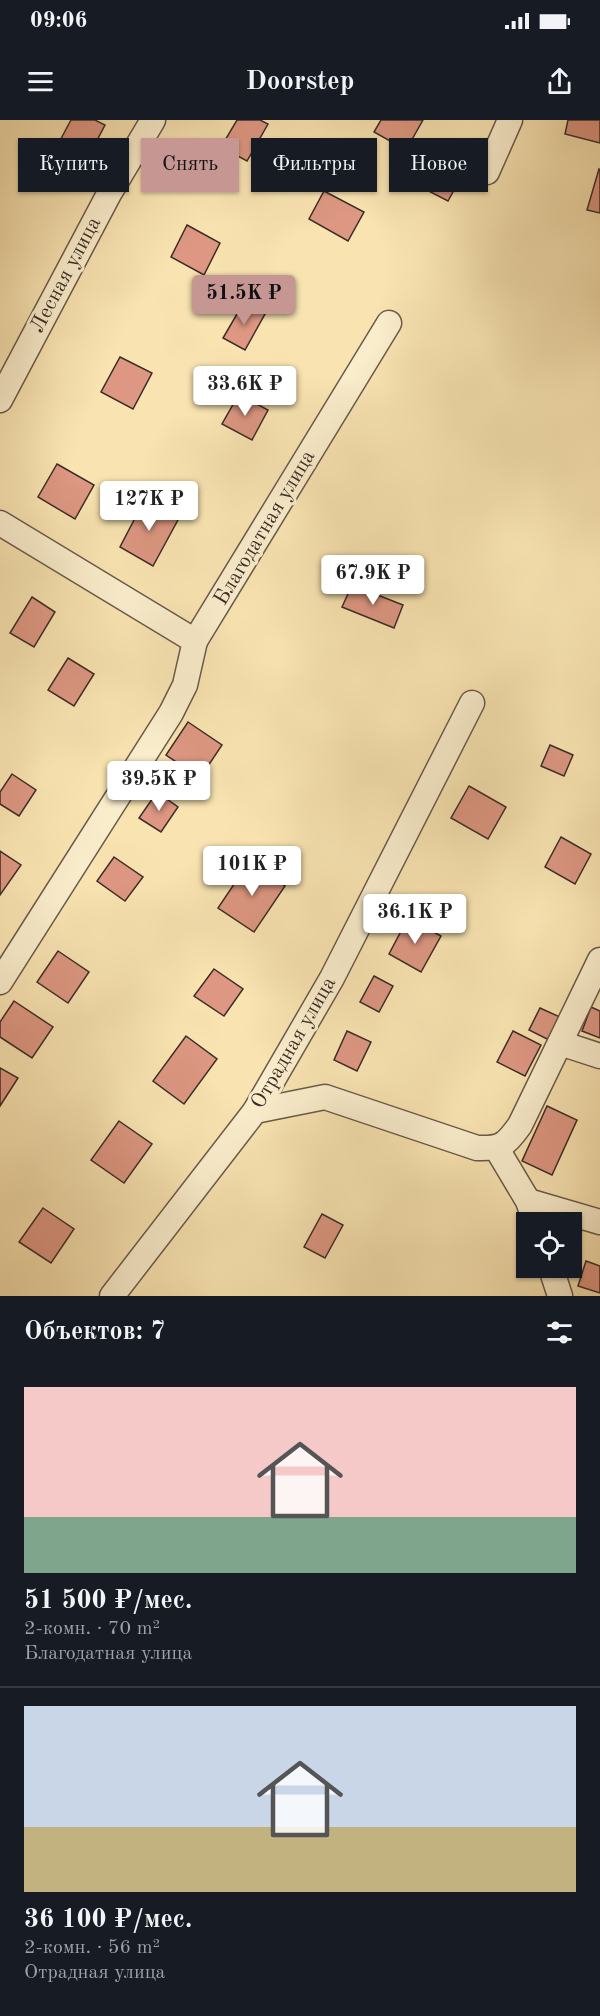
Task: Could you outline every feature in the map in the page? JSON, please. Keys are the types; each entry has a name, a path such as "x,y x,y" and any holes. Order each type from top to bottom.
{"street":[{"name":"Лесная улица","path":"0,400 110,192 153,120"},
{"path":"488,170 510,120"},
{"name":"Благодатная улица","path":"0,982 171,713 185,685 195,641 389,323"},
{"path":"0,523 195,641"},
{"name":"Отрадная улица","path":"112,1296 255,1111 332,978 472,703"},
{"path":"255,1111 325,1097 477,1148 497,1149 511,1139 520,1125 600,960"},
{"path":"560,1043 600,1056"},
{"path":"497,1149 532,1212"},
{"path":"582,1219 600,1222"},
{"path":"554,1278 560,1296"}],"building":[{"path":"71,120 95,120 105,125 98,138 61,138"},
{"path":"237,120 260,120 268,124 260,138 251,138 251,154 247,161 239,157 239,138 226,138"},
{"path":"381,120 423,120 413,138 389,138 389,140 374,132"},
{"path":"568,120 600,120 600,143 565,134"},
{"path":"600,170 600,213 587,210"},
{"path":"323,192 364,212 348,241 309,219"},
{"path":"431,192 453,192 448,201"},
{"path":"187,225 220,243 204,275 171,257"},
{"path":"244,302 265,314 245,350 223,338"},
{"path":"120,357 152,373 133,409 101,392"},
{"path":"239,394 268,410 252,440 222,424"},
{"path":"57,464 94,485 75,519 38,497"},
{"path":"145,499 179,518 153,566 120,547"},
{"path":"352,585 403,605 394,628 342,607"},
{"path":"32,597 55,612 34,647 10,633"},
{"path":"68,658 94,674 74,706 48,690"},
{"path":"188,722 222,745 200,778 166,755"},
{"path":"550,745 573,755 564,776 541,766"},
{"path":"12,774 36,790 19,816 0,804 0,792"},
{"path":"469,786 506,807 488,839 451,818"},
{"path":"157,792 178,807 161,832 139,818"},
{"path":"561,837 591,854 575,884 545,867"},
{"path":"0,851 21,865 0,895"},
{"path":"114,857 143,877 125,901 97,881"},
{"path":"249,862 285,886 254,932 218,908"},
{"path":"408,918 441,936 421,972 389,954"},
{"path":"58,951 89,972 68,1003 37,982"},
{"path":"214,969 243,989 224,1016 194,996"},
{"path":"374,976 393,986 379,1012 360,1002"},
{"path":"14,1001 53,1027 32,1058 0,1037 0,1022"},
{"path":"591,1007 600,1011 600,1038 582,1031"},
{"path":"540,1008 560,1017 549,1040 529,1030"},
{"path":"347,1031 371,1042 357,1071 334,1060"},
{"path":"513,1031 541,1045 525,1076 497,1062"},
{"path":"186,1036 217,1059 184,1104 153,1081"},
{"path":"0,1068 18,1078 0,1106"},
{"path":"547,1106 577,1120 552,1175 522,1161"},
{"path":"119,1121 152,1144 124,1183 91,1160"},
{"path":"43,1208 74,1229 51,1263 19,1242"},
{"path":"322,1214 343,1225 325,1258 304,1247"},
{"path":"586,1261 600,1266 600,1293 578,1286"}]}
